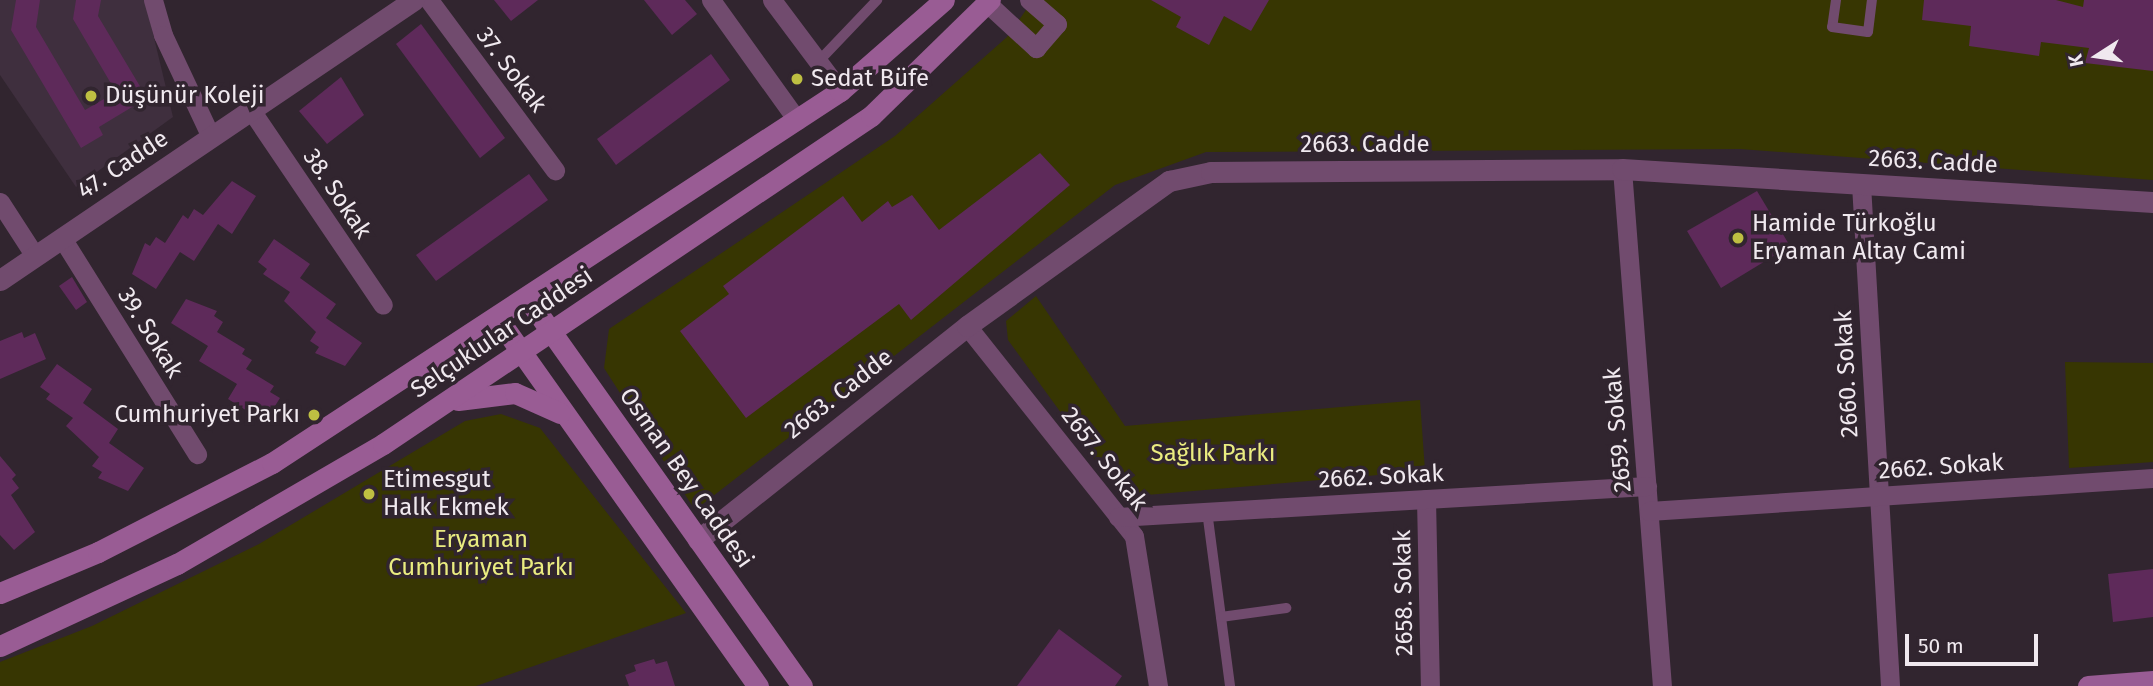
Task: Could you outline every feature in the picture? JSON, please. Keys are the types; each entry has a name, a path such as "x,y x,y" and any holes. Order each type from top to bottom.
{"main road":[{"name":"Selçuklular Caddesi","path":"0,593 98,552 272,463 498,319 840,91 944,0"},
{"name":"Selçuklular Caddesi","path":"0,646 177,564 442,405 522,353 871,116 988,1"},
{"path":"797,120 819,152"},
{"name":"Osman Bey Caddesi","path":"528,299 802,686"},
{"path":"498,319 758,686"},
{"path":"442,405 515,393 568,418"},
{"path":"2088,686 2153,681"}],"street":[{"path":"153,0 163,35 211,137"},
{"name":"47. Cadde","path":"0,281 414,0"},
{"name":"37. Sokak","path":"429,0 555,170"},
{"path":"710,0 797,120"},
{"path":"772,0 840,91"},
{"path":"988,1 1036,48 1057,24 1029,0"},
{"name":"38. Sokak","path":"251,110 383,305"},
{"name":"2663. Cadde","path":"698,540 967,326 1169,181 1211,172 1622,169 2153,202"},
{"name":"2659. Sokak","path":"1622,169 1662,686"},
{"name":"2660. Sokak","path":"1861,184 1890,686"},
{"path":"0,202 35,256"},
{"name":"39. Sokak","path":"62,238 197,454"},
{"name":"2657. Sokak","path":"967,326 1133,536 1158,686"},
{"name":"2662. Sokak","path":"1649,511 2153,478"},
{"name":"2662. Sokak","path":"1118,517 1647,486"},
{"name":"2658. Sokak","path":"1426,499 1430,686"}],"lane":[{"path":"818,62 877,0"},
{"path":"1836,0 1832,27 1868,32 1872,0"},
{"path":"1207,512 1230,686"},
{"path":"1221,617 1286,608"}],"shaded area":[{"name":"Düşünür Koleji","path":"0,0 145,0 173,117 76,187 0,75"}],"green space":[{"path":"1033,0 2153,0 2153,180 1740,149 1206,152 1115,185 695,510 604,368 609,329 895,136 1007,37"},
{"name":"Sağlık Parkı","path":"1036,296 1125,426 1420,400 1425,471 1135,496 1118,491 1008,340 1006,321"},
{"path":"2065,362 2153,363 2153,462 2069,468"},
{"name":"Eryaman Cumhuriyet Parkı","path":"501,414 540,428 686,613 476,686 0,686 0,662 92,626 259,544 465,421"}],"building":[{"path":"16,0 40,0 36,27 85,110 116,92 73,19 76,0 101,0 98,16 147,98 99,127 103,135 81,148 11,30"},
{"path":"494,0 538,0 511,21"},
{"path":"644,0 685,0 697,14 672,35"},
{"path":"1151,0 1269,0 1251,31 1224,16 1209,45 1176,27 1181,17"},
{"path":"1924,0 2056,0 2083,7 2084,0 2153,0 2153,71 2085,63 2089,48 2041,42 2039,56 1969,46 1971,26 1922,20"},
{"path":"421,24 505,138 480,158 396,44"},
{"path":"711,54 730,80 616,165 597,139"},
{"path":"341,77 364,115 327,144 299,111"},
{"path":"1040,153 1070,185 911,320 899,304 746,418 680,331 729,294 723,286 843,196 862,222 888,201 892,207 912,195 939,230"},
{"path":"529,174 548,200 436,281 416,255"},
{"path":"232,181 256,196 232,234 218,224 194,261 180,252 156,289 132,274 145,243 150,246 156,237 165,243 183,215 188,219 194,209 203,215"},
{"name":"Hamide Türkoğlu Eryaman Altay Cami","path":"1757,191 1790,246 1721,288 1687,231"},
{"path":"274,239 310,264 300,278 336,304 326,318 362,343 345,366 315,353 319,347 310,341 316,332 284,301 290,292 263,274 267,269 258,262"},
{"path":"72,277 87,302 76,310 59,286"},
{"path":"186,299 217,311 214,316 223,322 217,332 245,349 242,354 252,360 246,369 274,386 270,392 280,398 265,422 228,399 237,384 199,361 208,346 171,323"},
{"path":"22,332 24,338 35,333 46,359 0,379 0,341"},
{"path":"57,364 92,389 83,403 118,429 109,443 144,468 128,491 98,478 102,472 92,466 99,457 66,426 73,418 46,399 50,394 40,387"},
{"path":"0,456 16,475 12,479 19,488 11,495 35,532 14,550 0,535"},
{"path":"2153,569 2153,617 2113,622 2108,574"},
{"path":"1059,629 1122,676 1115,686 1017,686"},
{"path":"654,659 656,664 667,661 675,686 629,686 625,675 636,671 634,665"}],"place":[{"name":"Sedat Büfe","path":"797,79"},
{"name":"Düşünür Koleji","path":"91,96"},
{"name":"Hamide Türkoğlu Eryaman Altay Cami","path":"1738,238"},
{"name":"Cumhuriyet Parkı","path":"314,415"},
{"name":"Etimesgut Halk Ekmek","path":"369,494"}]}
